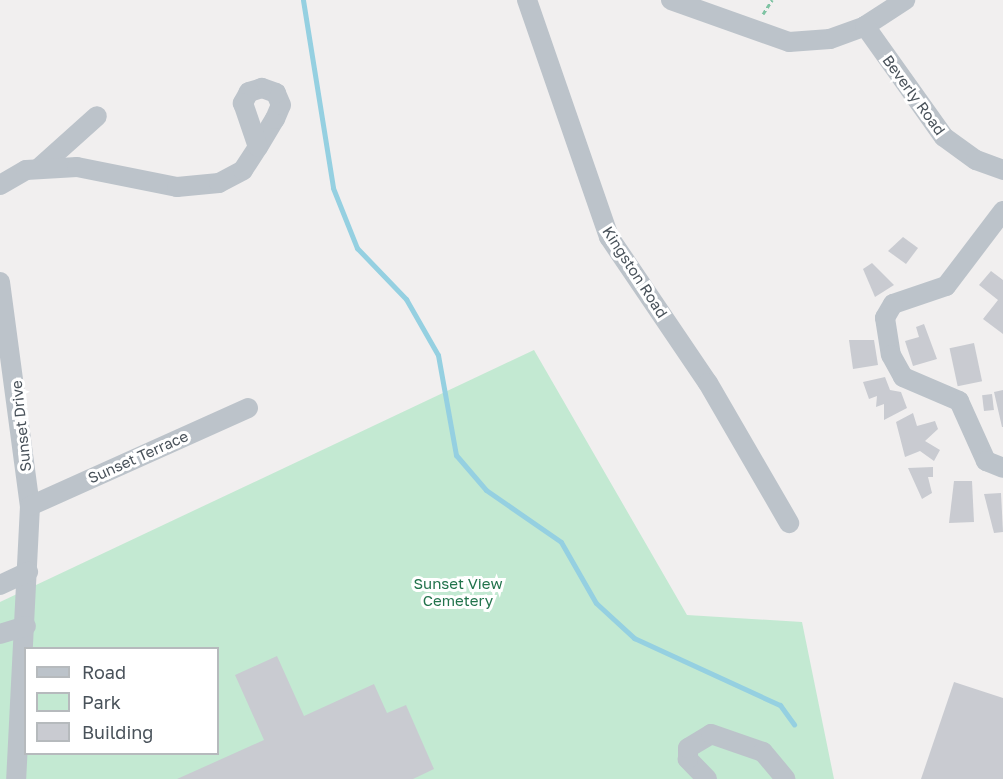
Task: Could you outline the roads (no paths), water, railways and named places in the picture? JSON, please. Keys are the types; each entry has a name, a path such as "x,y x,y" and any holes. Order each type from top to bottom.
{"street":[{"name":"Kingston Road","path":"527,0 609,237 708,383 789,523"},
{"path":"671,0 789,42 830,39 865,26 905,0"},
{"name":"Beverly Road","path":"865,26 944,137 976,160 1003,170"},
{"path":"38,169 77,167 177,187 219,183 243,170 258,147 275,119 281,105 276,93 262,88 249,92 243,103 258,147"},
{"path":"0,185 38,169 97,116"},
{"path":"247,117 255,123 275,119"},
{"path":"1003,212 946,286 893,304 885,318 891,355 903,377 959,401 986,461 1003,468"},
{"name":"Sunset Drive","path":"0,282 30,506 25,647"},
{"name":"Sunset Terrace","path":"30,506 248,408"},
{"path":"0,585 28,572"},
{"path":"0,634 26,626"},
{"name":"Sunset Drive","path":"16,779 24,657"},
{"path":"707,779 688,759 687,748 711,734 763,752 786,779"}],"waterway":[{"path":"303,0 333,188 357,248 406,299 438,355 456,455 486,490 561,542 596,603 634,638 780,705 794,724"}],"park label":[{"name":"Sunset View Cemetery","path":"458,592"}]}
